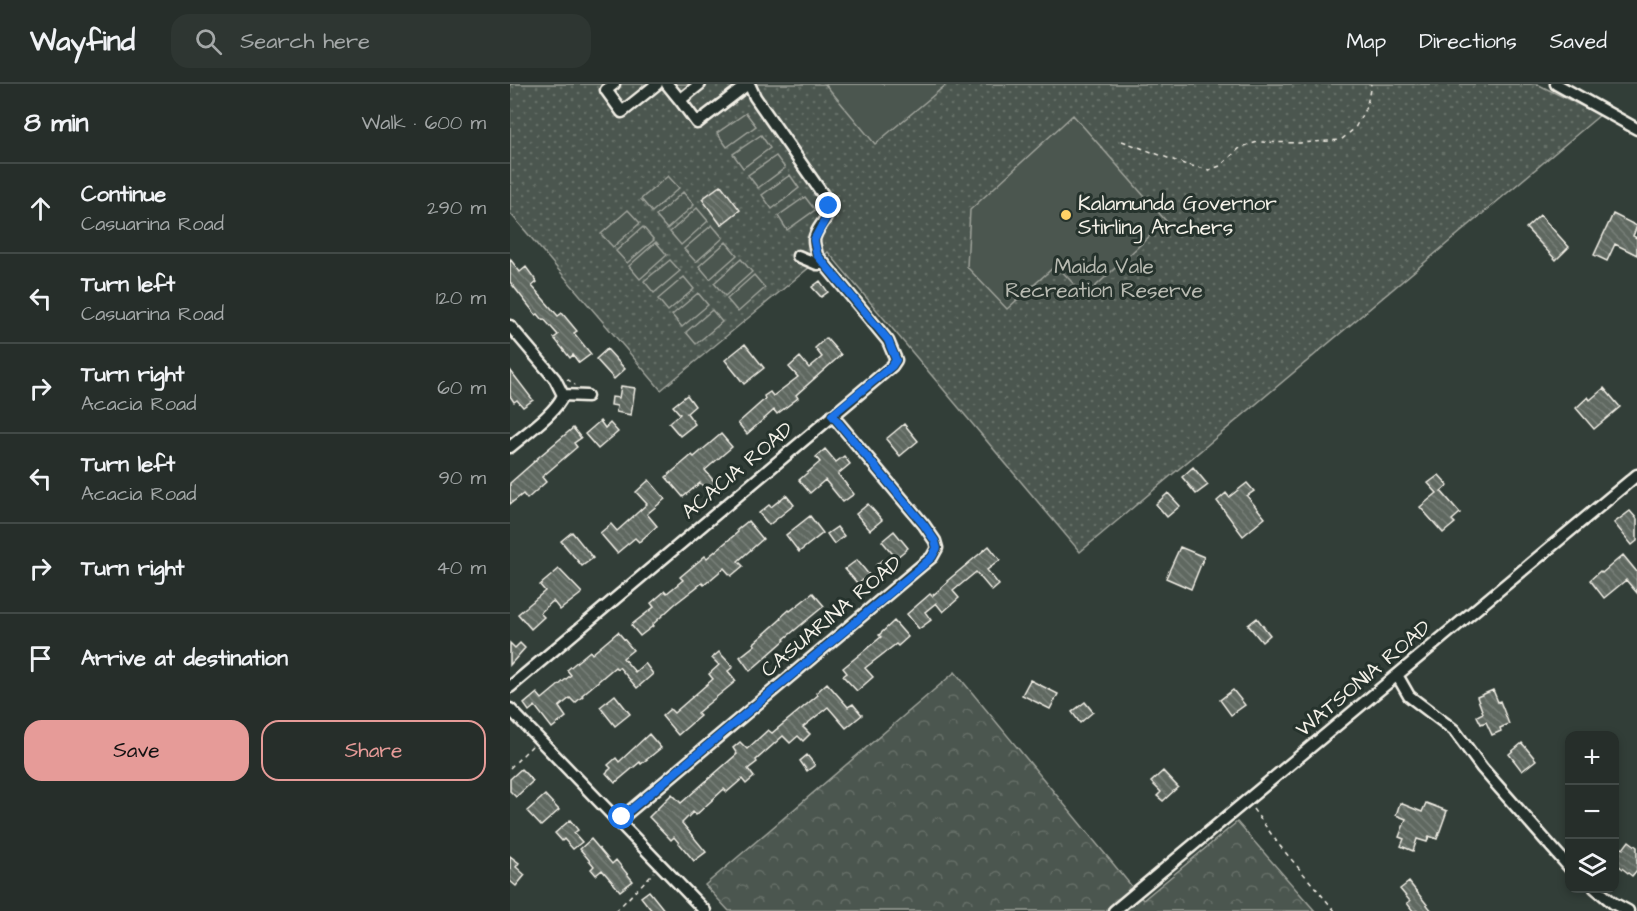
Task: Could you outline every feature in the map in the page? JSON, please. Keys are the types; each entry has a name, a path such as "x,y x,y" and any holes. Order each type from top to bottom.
{"street":[{"path":"614,84 606,90 622,112 657,84"},
{"path":"667,84 697,123 749,84"},
{"path":"680,100 700,84"},
{"path":"749,84 754,86 759,84"},
{"path":"749,84 829,206 828,214 814,240 817,255 824,264"},
{"path":"1556,84 1637,129"},
{"path":"798,256 817,264 824,264"},
{"name":"ACACIA ROAD","path":"510,687 892,366 896,360 888,340 824,264"},
{"path":"510,326 555,379 563,395 552,411 510,447"},
{"path":"563,395 587,396"},
{"name":"CASUARINA ROAD","path":"618,821 921,567 932,557 937,548 924,525 832,415"},
{"name":"WATSONIA ROAD","path":"1114,911 1637,475"},
{"path":"1397,675 1410,696 1454,730 1482,768 1565,863"},
{"path":"510,709 705,911"},
{"path":"1601,893 1628,911"}],"path":[{"path":"1122,141 1184,164 1209,170 1220,166 1241,147 1258,141 1300,143 1341,140 1355,128 1367,105 1371,84"},
{"path":"510,768 539,738"},
{"path":"1248,800 1264,826 1335,911"},
{"path":"616,911 657,870"}],"green space":[{"name":"Maida Vale Recreation Reserve","path":"510,84 1537,84 1600,115 1080,552 828,252 661,390 510,213"},
{"path":"825,84 947,84 875,144"},
{"path":"746,113 756,126 727,147 717,133"},
{"name":"Kalamunda Governor Stirling Archers","path":"1073,115 1166,221 1085,296 1056,265 1007,309 967,267 970,210"},
{"path":"761,135 770,148 743,168 733,154"},
{"path":"776,156 785,168 758,188 748,175"},
{"path":"790,175 799,188 772,209 762,195"},
{"path":"668,176 679,188 652,212 641,199"},
{"path":"683,192 694,205 667,229 656,216"},
{"path":"805,197 815,210 787,230 778,216"},
{"path":"697,208 708,221 681,245 670,232"},
{"path":"628,210 640,223 613,247 601,234"},
{"path":"712,225 723,238 696,262 684,249"},
{"path":"643,227 654,240 627,263 616,251"},
{"path":"656,242 667,255 640,279 629,266"},
{"path":"726,242 737,255 710,279 699,266"},
{"path":"741,259 752,272 725,296 714,283"},
{"path":"670,260 680,271 654,293 644,281"},
{"path":"754,275 765,288 738,312 727,299"},
{"path":"684,277 694,289 668,311 658,299"},
{"path":"698,293 708,305 682,327 672,315"},
{"path":"712,310 722,322 696,344 686,332"},
{"path":"955,672 1143,900 1237,822 1315,911 729,911 705,885"}],"building":[{"path":"721,185 740,210 721,225 702,199"},
{"path":"1613,214 1637,226 1633,236 1637,238 1637,255 1615,244 1607,261 1594,255"},
{"path":"1540,215 1569,247 1556,260 1526,228"},
{"path":"510,259 520,272 526,267 537,282 532,286 558,316 562,313 577,331 574,333 591,354 579,363 573,355 570,358 554,338 558,335 544,319 536,315 510,282"},
{"path":"820,281 828,292 821,297 812,287"},
{"path":"826,338 841,355 796,395 798,398 777,414 774,410 747,434 738,423 765,399 764,396 770,392 773,396 798,377 789,367 800,357 809,368 822,357 815,348"},
{"path":"745,344 764,368 744,384 725,360"},
{"path":"607,349 625,369 614,379 596,359"},
{"path":"510,370 533,400 523,407 517,400 514,402 510,396"},
{"path":"621,386 635,388 631,415 616,412 617,406 611,405 612,397 619,398"},
{"path":"1604,388 1620,407 1594,429 1576,408 1588,397 1590,400"},
{"path":"687,395 695,406 687,413 695,424 680,436 669,423 680,414 673,406"},
{"path":"600,421 605,428 610,423 618,432 598,449 585,434"},
{"path":"904,424 918,441 900,456 886,439"},
{"path":"573,428 581,438 574,443 577,447 542,477 546,482 527,499 523,494 510,504 510,483"},
{"path":"721,434 732,447 705,470 716,484 708,491 700,483 683,497 666,477"},
{"path":"825,449 836,462 844,456 850,464 838,474 854,494 843,502 825,480 810,493 799,480 820,462 816,457"},
{"path":"1193,467 1208,485 1196,494 1182,477"},
{"path":"1439,475 1448,485 1441,491 1460,513 1452,520 1455,523 1443,533 1420,507 1437,493 1428,483"},
{"path":"649,480 665,499 647,514 657,526 639,542 635,538 617,553 600,533 611,524 617,531 647,504 636,492"},
{"path":"1247,483 1254,491 1247,496 1265,518 1243,536 1217,501 1226,493 1229,497"},
{"path":"1168,493 1180,506 1167,517 1156,504"},
{"path":"786,495 794,505 769,525 759,513"},
{"path":"868,504 882,520 870,530 856,514"},
{"path":"1630,511 1637,519 1637,541 1632,545 1614,523"},
{"path":"810,516 823,533 799,552 786,535"},
{"path":"748,521 763,539 738,561 743,566 731,576 724,568 704,585 702,583 675,604 640,636 631,625 654,607 651,603 683,580 680,577 705,556 707,558"},
{"path":"837,527 844,536 834,544 827,534"},
{"path":"894,531 908,548 896,558 882,541"},
{"path":"572,532 593,558 582,566 561,541"},
{"path":"989,546 1000,560 987,570 999,585 992,591 976,572 953,591 959,598 943,612 936,603 925,612 931,620 919,629 907,614 930,594 932,596"},
{"path":"1180,547 1204,557 1191,589 1166,578"},
{"path":"1623,555 1637,572 1637,593 1626,580 1604,598 1590,580"},
{"path":"857,560 869,575 858,584 845,569"},
{"path":"882,560 890,569 883,574 876,565"},
{"path":"559,569 582,593 560,610 553,601 540,613 544,617 531,629 518,614 545,591 540,585"},
{"path":"813,593 824,606 750,671 740,657 789,610"},
{"path":"1257,618 1270,635 1262,642 1248,625"},
{"path":"894,621 908,637 865,668 873,677 857,691 843,676 847,673 843,668 881,637 879,635"},
{"path":"618,632 633,650 623,658 635,672 645,663 653,674 637,688 619,667 617,669 615,667 575,703 570,698 559,707 566,717 552,728 535,706 529,711 524,704 537,693 542,699 571,675 567,670 590,651 592,654"},
{"path":"510,643 515,648 520,643 525,648 510,665"},
{"path":"719,652 733,667 728,671 736,681 697,713 700,716 678,735 662,716 670,709 674,713 713,679 709,674 719,665 712,658"},
{"path":"1030,680 1058,694 1050,709 1022,695"},
{"path":"827,683 848,707 853,704 862,715 846,728 828,707 803,727 810,734 803,741 798,736 790,743 783,736 748,769 754,777 746,784 742,779 727,792 724,789 696,815 693,812 682,823 706,852 694,861 674,837 671,840 649,817 672,794 681,803 737,754 733,748 740,742 747,749 768,730 772,733 818,695 816,693"},
{"path":"1233,690 1245,705 1231,715 1220,700"},
{"path":"1493,690 1509,724 1492,735 1486,722 1481,724 1477,716 1483,713 1477,697"},
{"path":"615,695 630,714 615,726 600,707"},
{"path":"1085,702 1093,712 1080,723 1072,712"},
{"path":"649,734 661,748 615,783 606,773 611,768 608,765 616,758 619,762"},
{"path":"1522,743 1536,760 1522,771 1509,754"},
{"path":"807,755 815,765 807,771 800,761"},
{"path":"521,769 533,781 516,797 510,791 510,779"},
{"path":"1163,771 1178,787 1163,801 1157,796 1161,792 1151,782"},
{"path":"545,795 559,810 541,826 527,811"},
{"path":"1400,803 1422,812 1426,803 1447,811 1437,839 1429,836 1427,842 1417,839 1413,851 1401,846 1404,839 1399,837 1406,819 1396,815"},
{"path":"570,820 578,830 574,833 582,842 573,849 555,833"},
{"path":"591,839 612,864 616,860 633,881 620,891 602,870 596,875 591,869 594,866 580,849"},
{"path":"1629,841 1637,847 1637,870 1632,876 1619,866 1619,846 1623,849"},
{"path":"510,856 519,863 516,867 525,875 516,886 510,881"},
{"path":"1409,882 1432,911 1413,911 1407,903 1410,901 1400,889"},
{"path":"649,891 665,911 652,911 641,897"}],"place":[{"name":"Kalamunda Governor Stirling Archers","path":"1066,215"}],"route":[{"path":"622,817 921,567 932,557 937,548 924,525 832,415 892,366 896,360 888,340 817,255 814,240 828,214 829,206"}]}
